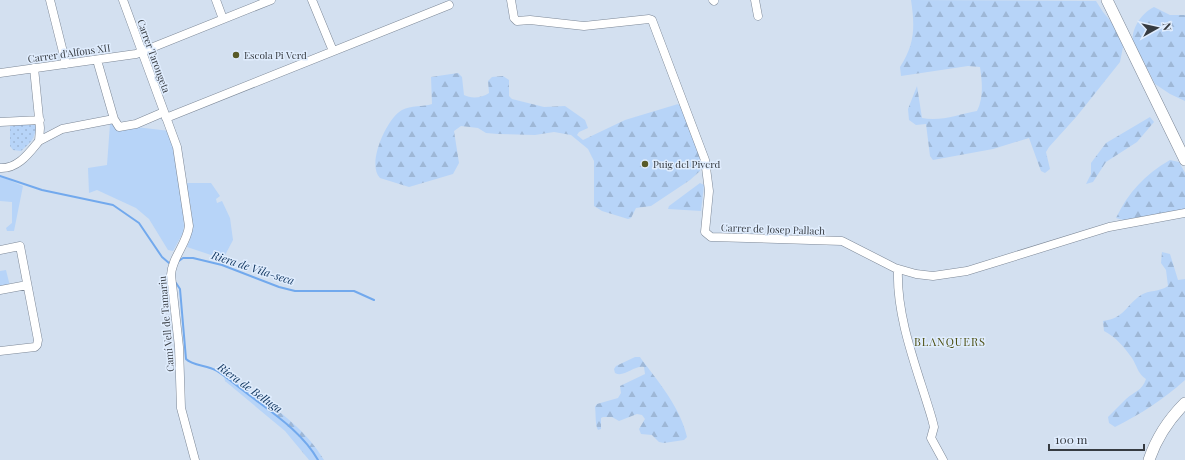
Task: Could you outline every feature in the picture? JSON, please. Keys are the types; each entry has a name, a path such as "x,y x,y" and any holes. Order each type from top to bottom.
{"street":[{"path":"50,0 66,64"},
{"name":"Carrer Tarongeta","path":"123,0 165,115"},
{"path":"216,0 223,19"},
{"name":"Carrer d'Alfons XII","path":"0,73 142,52 271,0"},
{"path":"312,0 333,51"},
{"name":"Carrer de Josep Pallach","path":"512,0 514,18 517,21 530,20 584,26 652,20 705,160 709,191 705,230 708,235 740,239 842,241 898,269 916,274 934,276 967,271 1109,228 1170,218 1185,213"},
{"path":"755,0 758,16"},
{"path":"1107,0 1185,160"},
{"path":"96,60 114,119 118,127 136,124 165,115 449,5"},
{"path":"34,68 40,120 39,141"},
{"name":"Camí Vell de Tamariu","path":"165,115 179,155 189,226 188,234 171,267 171,275 179,347 180,408 196,460"},
{"path":"0,168 9,168 18,164 39,141 62,129 114,119"},
{"path":"0,122 40,120"},
{"path":"0,250 20,246 38,340 35,347 0,351"},
{"path":"898,269 898,290 902,317 934,426 930,438 943,460"},
{"path":"0,290 27,285"},
{"path":"1149,460 1158,438 1185,403"}],"green space":[{"path":"911,0 1096,1 1118,30 1123,47 1120,62 1077,116 1049,147 1046,152 1050,169 1045,173 1041,171 1029,138 993,149 933,160 930,156 926,124 916,125 909,120 908,109 917,86 922,118 936,119 977,111 982,95 980,67 968,66 901,76 900,67 909,51 913,35"},
{"path":"1154,7 1170,15 1185,15 1185,101 1170,94 1155,84 1133,41 1134,31 1139,21 1150,9"},
{"path":"458,73 462,77 464,95 470,97 486,95 489,93 488,81 492,77 503,76 509,80 509,96 512,99 544,107 565,106 585,120 588,128 579,132 577,135 583,140 625,120 678,104 682,108 700,155 700,171 690,180 651,206 636,208 631,218 628,219 602,211 594,206 594,161 588,149 571,135 554,132 535,135 498,134 486,133 478,128 461,126 454,131 459,163 453,174 409,187 380,178 376,171 375,163 380,142 390,122 396,115 406,108 432,104 431,77"},
{"path":"1150,117 1154,122 1137,142 1106,162 1093,182 1086,184 1091,174 1091,163 1106,143"},
{"path":"36,124 34,136 30,142 21,151 13,150 10,146 10,125"},
{"path":"110,124 170,131 181,184 184,226 183,233 173,251 168,250 149,219 136,208 97,190 89,193 88,168 107,165"},
{"path":"1170,160 1179,162 1185,173 1185,208 1181,211 1127,221 1116,218 1126,200 1138,185 1153,171"},
{"path":"0,176 23,186 14,231 7,231 6,228 12,223 12,202 0,201"},
{"path":"186,183 211,183 220,196 216,199 217,203 222,201 230,218 233,240 223,259 187,247 192,231 192,215"},
{"path":"700,183 704,185 701,211 668,209 669,206"},
{"path":"1162,252 1170,254 1178,280 1185,279 1185,380 1152,406 1115,427 1109,423 1108,417 1126,399 1140,388 1146,379 1139,372 1132,358 1123,346 1104,331 1103,321 1116,317 1141,295 1168,286 1166,270 1161,263"},
{"path":"6,270 10,286 0,287 0,271"},
{"path":"635,357 640,357 675,406 687,437 684,440 664,443 659,442 652,435 641,434 639,429 645,419 642,415 637,414 619,421 612,417 603,417 601,418 601,429 598,430 595,407 597,404 618,398 621,393 620,386 645,374 644,367 640,367 622,374 615,373 614,369 616,366"},
{"path":"224,376 227,376 254,394 293,423 315,446 324,460 309,460 285,431 225,381"}],"waterway":[{"name":"Riera de Vila-seca","path":"0,176 42,190 113,205 139,223 162,257 169,263"},
{"name":"Riera de Vila-seca","path":"176,263 183,258 193,258 222,265 279,287 295,291 354,291 374,300"},
{"name":"Riera de Belluga","path":"176,283 180,289 186,359 192,363 217,371 268,409 296,432 318,460"}],"place":[{"name":"Escola Pi Verd","path":"236,55"},
{"name":"Puig del Piverd","path":"645,164"}],"district":[{"name":"BLANQUERS","path":"950,342"}]}
